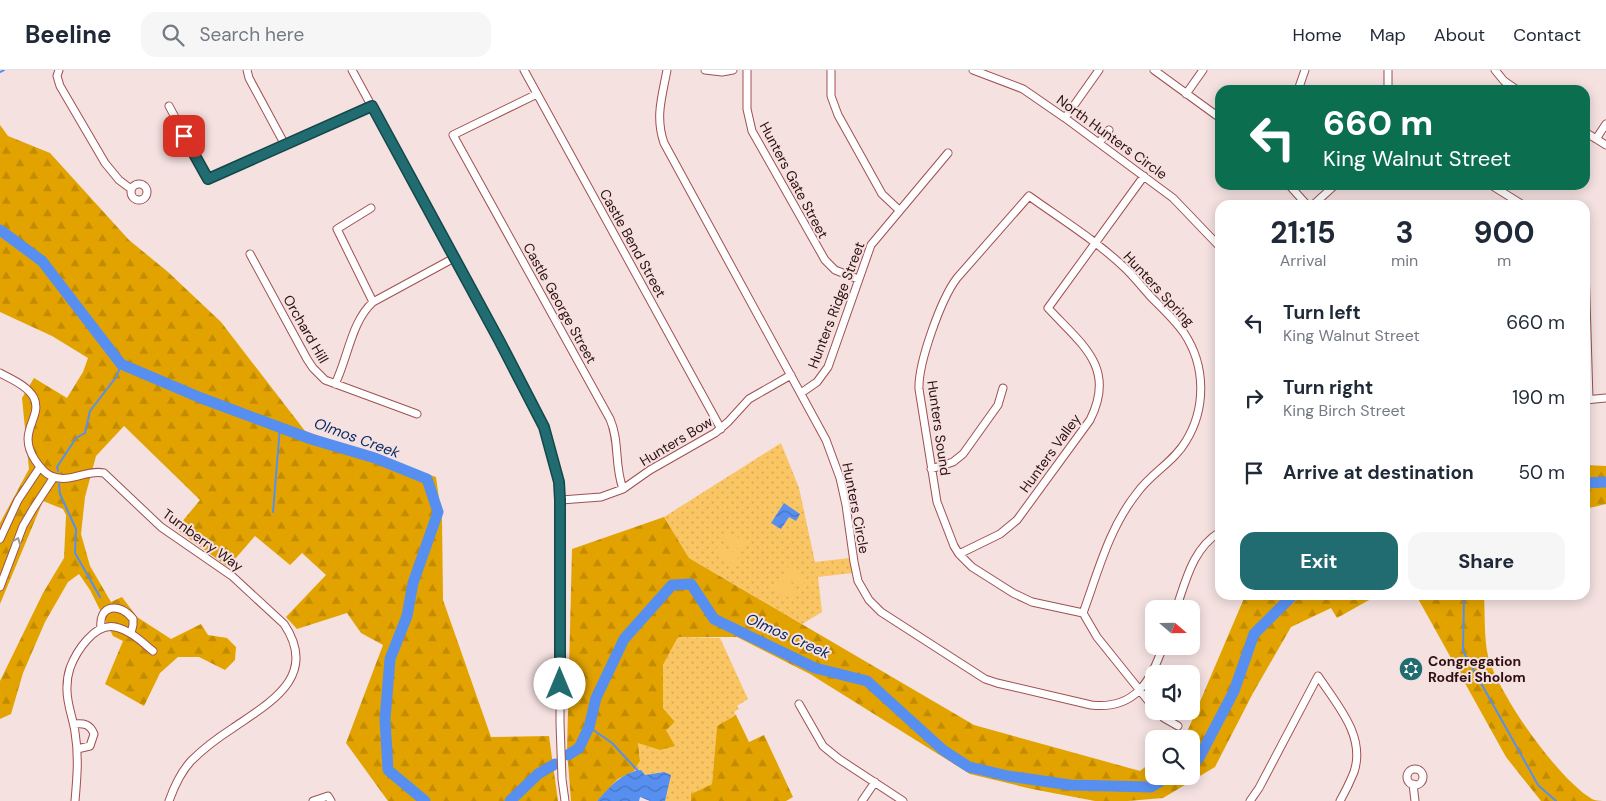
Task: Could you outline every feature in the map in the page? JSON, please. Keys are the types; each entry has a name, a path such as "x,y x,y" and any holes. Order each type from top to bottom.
{"street":[{"path":"59,70 60,86 105,163 118,180 131,189"},
{"path":"247,70 249,78 285,144"},
{"path":"352,70 499,340 544,427 559,482 560,723 562,779 565,801"},
{"name":"Castle Bend Street","path":"524,70 721,429"},
{"name":"Hunters Circle","path":"667,70 658,118 664,143 826,440 837,466 846,505 858,581 869,600 881,612 976,673 997,683 1100,706 1124,701 1139,690"},
{"path":"705,70 722,72 733,70"},
{"name":"Hunters Gate Street","path":"748,70 747,109 752,131 821,255 835,270 858,279"},
{"path":"831,70 830,90 835,109 882,194 899,210"},
{"name":"North Hunters Circle","path":"973,70 1023,89 1065,118 1174,198 1215,242"},
{"path":"1065,118 1099,70"},
{"path":"1154,70 1215,114"},
{"path":"1186,94 1203,70"},
{"path":"1300,85 1304,70"},
{"path":"1388,70 1388,85"},
{"path":"1495,70 1510,85"},
{"name":"Castle George Street","path":"537,94 453,135 610,419 615,431 617,470 623,489"},
{"path":"168,106 208,179 372,106"},
{"path":"1596,139 1606,124"},
{"path":"1099,143 1109,130"},
{"path":"1590,135 1606,145"},
{"name":"Hunters Ridge Street","path":"801,393 817,382 828,367 871,245 948,153"},
{"path":"1095,244 1144,176"},
{"path":"1294,190 1302,200"},
{"path":"1318,200 1330,190"},
{"path":"1499,190 1515,200"},
{"name":"Hunters Spring","path":"1029,196 1126,268 1177,323 1185,334 1198,362 1201,393 1198,414 1185,444 1172,460 1138,491 1119,518 1083,613"},
{"name":"Hunters Sound","path":"1029,196 957,278 944,299 922,364 918,383 940,513 959,554 972,567 1013,593 1032,602 1083,613"},
{"path":"371,208 337,229 373,302"},
{"name":"Hunters Valley","path":"959,554 1000,534 1018,520 1090,420 1095,410 1100,392 1097,368 1088,352 1048,308 1095,244"},
{"name":"Orchard Hill","path":"250,254 313,368 326,380 335,384 417,414"},
{"path":"335,384 365,309 373,302 454,258"},
{"path":"0,373 31,393 35,399 37,407 27,436 32,456 40,467 54,477 23,526 0,587"},
{"name":"Hunters Bow","path":"560,500 601,497 623,489 650,470 715,434 749,399 791,375"},
{"path":"932,469 952,462 963,454 998,406 1002,388"},
{"path":"1590,400 1606,398"},
{"path":"0,539 18,500 40,467"},
{"name":"Turnberry Way","path":"54,477 68,479 93,472 104,474 161,527 232,576 284,624 289,632 296,655 294,668 284,690 274,700 226,733 192,761 184,770 173,789 169,801"},
{"path":"1179,600 1196,557 1215,536"},
{"path":"101,629 100,622 105,611 111,608 118,608 124,610 133,619 134,625 131,633"},
{"path":"1083,613 1097,637 1145,697"},
{"path":"75,801 78,760 74,724 67,690 69,671 78,652 101,629 113,627 131,633 153,651"},
{"path":"1139,690 1153,673 1160,655"},
{"path":"1250,801 1259,788 1318,676 1344,714 1356,742 1357,755 1354,773 1340,801"},
{"path":"798,704 823,746 839,759 902,801"},
{"path":"1168,720 1178,726"},
{"path":"74,724 88,725 92,728 94,734 90,746 77,749"},
{"path":"862,801 875,782"},
{"path":"1414,784 1415,801"},
{"path":"173,789 175,801"},
{"path":"316,801 330,798"}],"shaded area":[{"path":"781,443 799,488 815,562 850,558 852,573 818,577 822,612 802,624 689,558 664,517"},
{"path":"727,531 747,543 742,551 722,540"},
{"path":"720,544 739,556 734,565 714,553"},
{"path":"787,567 806,578 801,587 782,576"},
{"path":"780,580 799,591 793,600 774,589"},
{"path":"678,637 720,638 748,699 737,706 739,709 734,712 736,715 717,726 712,784 691,794 691,801 665,801 666,793 663,772 645,775 641,770 634,771 640,761 638,742 660,750 666,729 675,722 663,708 663,665"}],"green space":[{"path":"0,125 8,136 50,153 129,240 168,272 221,322 305,431 436,477 442,520 443,600 491,737 549,736 558,801 388,801 346,743 383,645 361,633 347,613 297,629 286,617 326,575 302,553 290,565 255,536 228,567 176,529 200,500 124,426 96,456 85,497 81,534 90,566 111,602 122,597 137,617 171,639 201,624 208,635 227,638 236,647 235,660 225,670 199,657 178,657 160,673 144,706 105,684 123,641 113,636 90,590 79,574 68,582 45,622 23,673 11,714 0,719 0,681 43,593 64,558 66,515 63,509 43,501 0,604 0,523 29,469 22,398 34,378 67,398 83,372 88,358 52,336 0,312"},
{"path":"1590,465 1606,466 1606,504 1590,508"},
{"path":"664,517 689,558 974,725 1140,771 1145,767 1145,785 1185,785 1163,798 1095,801 1032,789 970,774 810,674 737,637 678,637 663,665 663,708 675,722 666,730 675,746 660,750 638,743 640,761 634,771 618,779 597,801 571,801 567,750 572,549"},
{"path":"1243,600 1369,600 1337,618 1331,608 1291,627 1253,693 1215,767 1200,776 1200,730 1188,730 1192,720 1200,720 1200,702"},
{"path":"1419,600 1484,600 1488,656 1504,692 1547,755 1578,788 1597,801 1541,801 1506,757"},
{"path":"736,715 749,742 764,735 793,797 786,801 691,801 691,794 712,784 717,726"}],"water":[{"path":"784,503 800,514 796,521 789,517 781,529 771,523"},
{"path":"641,770 645,775 664,772 671,775 665,801 650,801 640,797 639,801 597,801 622,777"}],"waterway":[{"path":"0,72 4,70"},
{"name":"Olmos Creek","path":"0,230 42,261 121,364 201,398 311,439 375,458 427,479 438,512 413,583 407,616 390,659 385,719 388,770 425,801"},
{"path":"58,471 57,467 76,438 85,433 90,411 117,376 121,364"},
{"path":"273,512 280,427"},
{"name":"Olmos Creek","path":"1590,483 1606,482"},
{"path":"59,484 60,494 76,529 75,553 100,597"},
{"name":"Olmos Creek","path":"568,755 579,748 589,727 596,698 624,639 672,585 691,584 714,619 815,668 867,681 943,750 969,767 1008,776 1070,785 1151,787 1154,785"},
{"name":"Olmos Creek","path":"1200,756 1234,691 1254,634 1288,600"},
{"path":"1464,600 1463,651 1538,785 1556,801"},
{"path":"589,727 612,743 639,772"},
{"name":"Olmos Creek","path":"510,801 538,774 555,764"}],"place":[{"name":"Congregation Rodfei Sholom","path":"1411,669"}],"route":[{"path":"184,136 208,179 372,106 499,340 547,435 559,482 560,500 560,684"}]}
